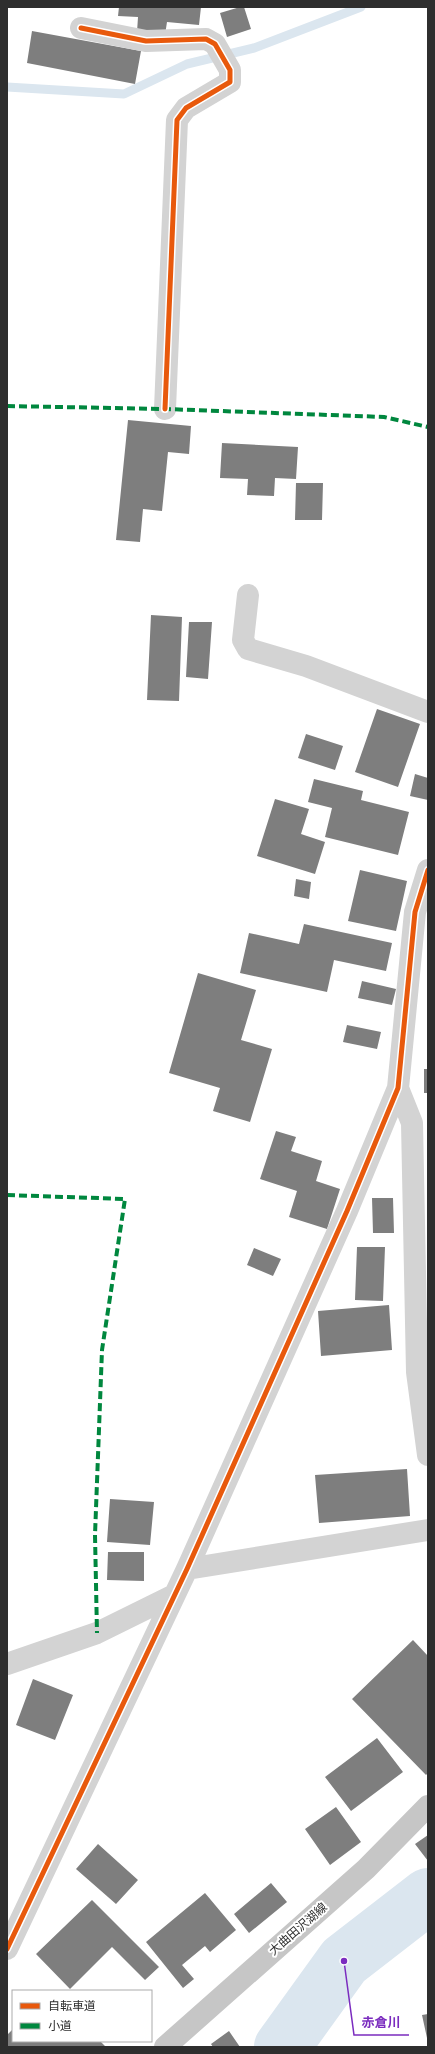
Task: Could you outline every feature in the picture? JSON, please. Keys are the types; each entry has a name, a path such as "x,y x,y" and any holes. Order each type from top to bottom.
{"main road":[{"name":"大曲田沢湖線","path":"165,2047 366,1869 428,1806"}],"street":[{"path":"81,28 146,41 206,39 215,44 230,70 230,82 186,108 177,120 165,409"},
{"path":"248,594 243,640 248,649 306,666 428,712"},
{"path":"7,1949 187,1569 347,1211 398,1088 415,912 428,870"},
{"path":"398,1088 412,1123 417,1372 428,1456"},
{"path":"187,1569 428,1530"},
{"path":"7,1664 97,1633 174,1595"}],"building":[{"path":"119,7 201,7 199,25 167,22 165,35 137,32 138,17 118,16"},
{"path":"244,7 251,29 227,37 220,13"},
{"path":"32,31 141,51 135,84 27,63"},
{"path":"128,420 191,426 189,454 168,452 162,511 143,509 140,542 116,540"},
{"path":"222,443 298,447 296,479 275,478 274,496 247,495 248,479 220,478"},
{"path":"296,483 323,483 322,520 295,520"},
{"path":"151,615 182,617 179,701 147,700"},
{"path":"189,622 212,622 208,679 186,677"},
{"path":"377,709 420,724 398,787 355,772"},
{"path":"306,734 343,746 335,770 298,758"},
{"path":"415,774 428,778 428,800 410,796"},
{"path":"314,779 363,791 361,800 409,812 398,855 325,837 332,808 308,802"},
{"path":"275,799 309,809 301,834 325,842 315,874 257,856"},
{"path":"360,870 407,881 396,931 348,921"},
{"path":"296,879 311,882 309,899 294,896"},
{"path":"304,924 392,943 386,971 334,960 327,992 240,973 249,933 299,944"},
{"path":"198,973 256,990 241,1040 272,1049 250,1122 213,1111 220,1088 169,1073"},
{"path":"362,981 396,989 392,1005 358,998"},
{"path":"347,1025 381,1032 377,1049 343,1042"},
{"path":"424,1069 428,1069 428,1093 424,1093"},
{"path":"276,1131 296,1137 291,1151 322,1161 316,1181 340,1189 327,1229 289,1217 297,1191 260,1179"},
{"path":"372,1198 393,1198 394,1233 373,1233"},
{"path":"357,1247 385,1247 383,1301 355,1300"},
{"path":"254,1248 281,1259 273,1276 247,1265"},
{"path":"389,1305 392,1350 321,1356 318,1311"},
{"path":"407,1469 410,1516 319,1523 315,1475"},
{"path":"110,1499 154,1502 150,1545 107,1542"},
{"path":"108,1552 144,1552 144,1581 107,1580"},
{"path":"413,1640 428,1656 428,1773 426,1775 352,1699"},
{"path":"33,1679 73,1695 55,1740 16,1725"},
{"path":"377,1738 403,1772 351,1811 325,1777"},
{"path":"336,1807 361,1842 330,1865 305,1829"},
{"path":"428,1835 428,1861 415,1844"},
{"path":"98,1844 138,1880 116,1904 76,1869"},
{"path":"271,1883 287,1902 249,1933 234,1914"},
{"path":"205,1893 236,1930 210,1952 205,1946 182,1965 194,1979 183,1988 146,1942"},
{"path":"92,1900 159,1967 145,1980 112,1947 70,1989 36,1954"},
{"path":"428,2014 428,2038 427,2038 422,2015"},
{"path":"12,2030 12,2042 101,2042 106,2047 7,2047 7,2035"},
{"path":"229,2031 240,2047 213,2047 211,2044"}],"waterway":[{"path":"7,87 124,94 187,64 254,48 361,7"},
{"path":"282,2047 344,1961 428,1896"}],"marked path":[{"path":"7,406 165,409 384,417 428,427"},
{"path":"7,1195 125,1199 102,1350 95,1535 97,1633"}],"cycle path":[{"path":"81,28 146,41 206,39 215,44 230,70 230,82 186,108 177,120 165,409"},
{"path":"7,1949 187,1569 347,1211 398,1088 415,912 428,870"}],"place":[{"name":"赤倉川","path":"344,1961"}]}
